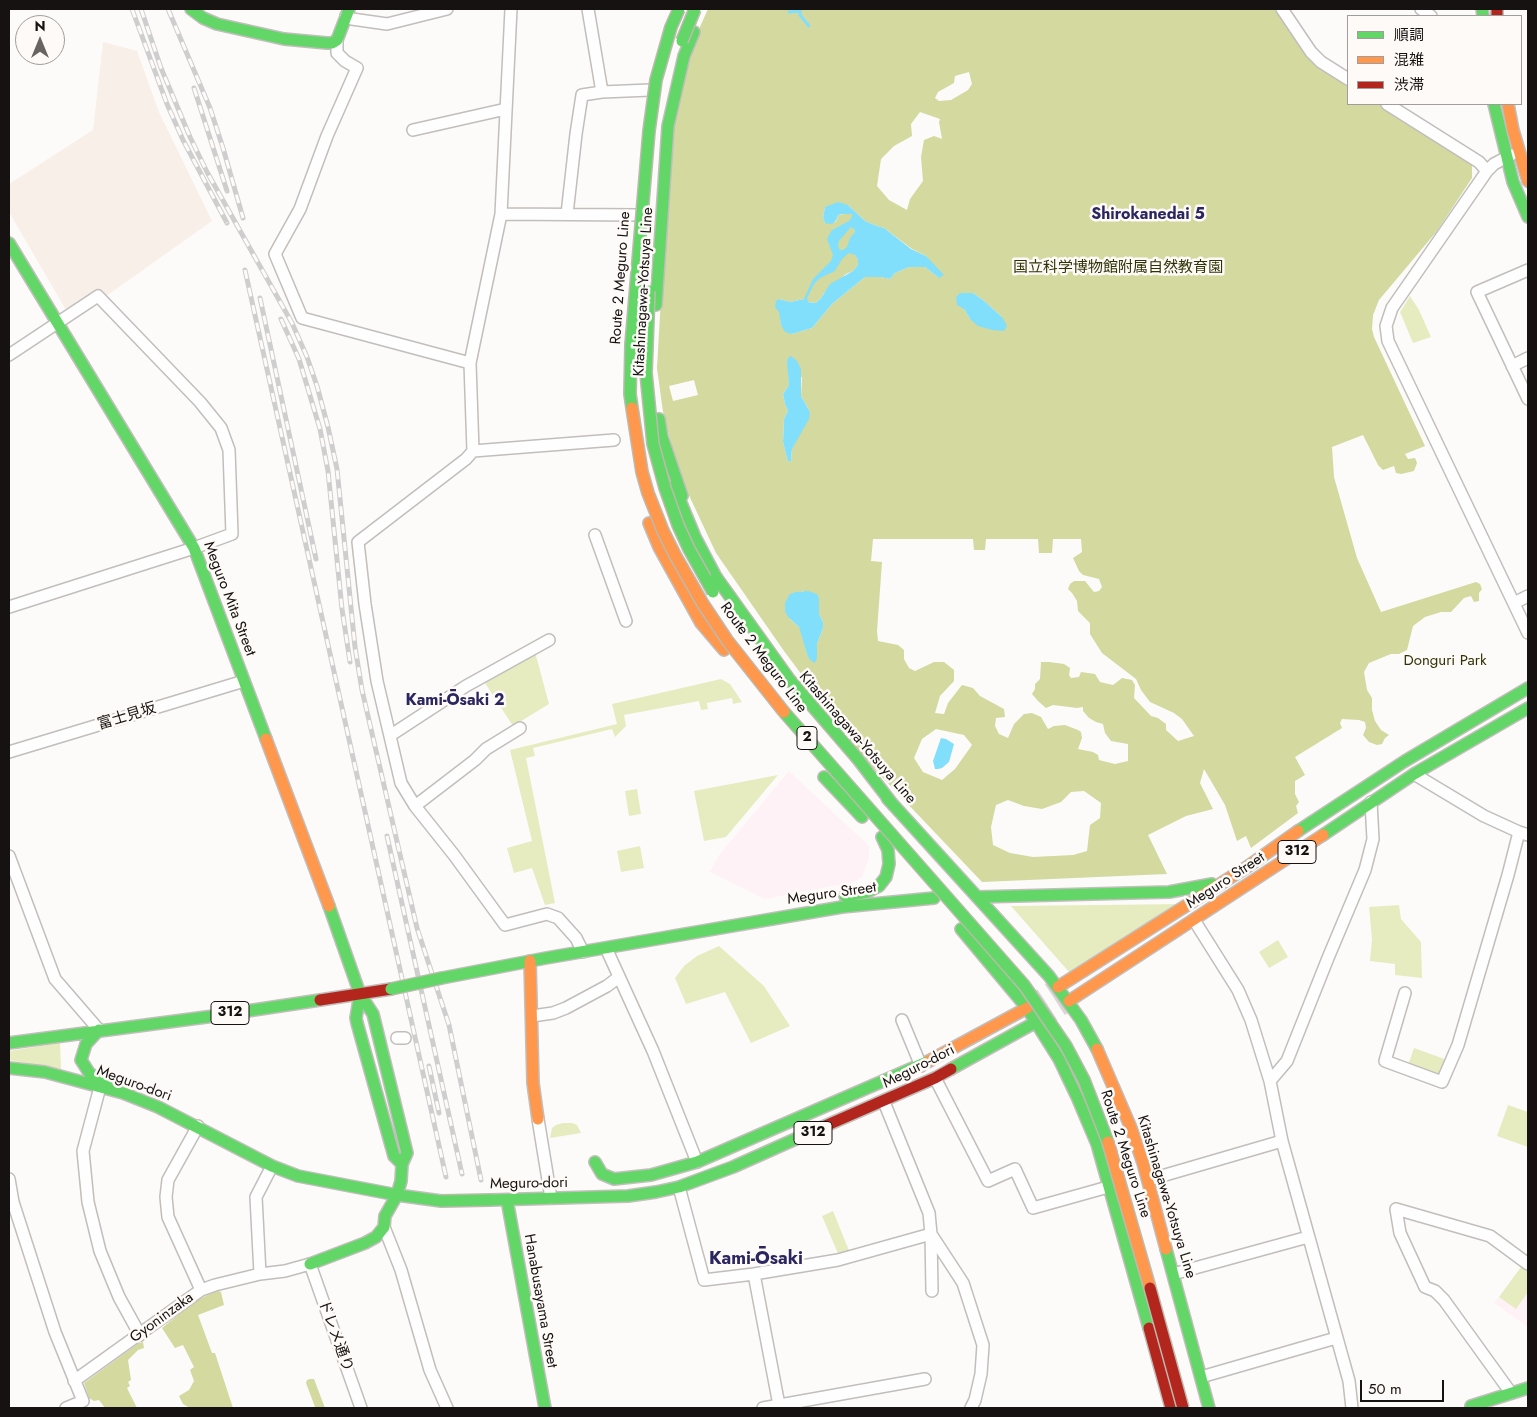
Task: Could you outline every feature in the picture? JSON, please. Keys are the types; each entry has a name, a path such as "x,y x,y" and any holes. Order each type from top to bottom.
{"main road":[{"path":"191,9 203,18 217,24 269,36 327,43 337,40 348,12"},
{"name":"Kitashinagawa-Yotsuya Line","path":"678,9 659,53 650,90 638,215 626,403 633,470 645,514 659,547 701,623 1017,994 1059,1060 1097,1144 1171,1408"},
{"name":"Route 2 Meguro Line","path":"678,9 658,73 649,131 631,344 630,394 633,422 642,472 663,532 689,581 727,640 839,776 1024,985 1048,1017 1066,1046 1084,1080 1112,1152 1183,1408"},
{"name":"Route 2 Meguro Line","path":"695,9 685,33 670,84 658,167 652,231 646,380 649,421 659,468 674,516 689,548 722,606"},
{"name":"Kitashinagawa-Yotsuya Line","path":"704,9 684,56 668,126 652,358 655,400 662,437 679,488 696,530 728,596 762,647 824,728 1058,987 1081,1020 1110,1078 1131,1128 1148,1180 1209,1408"},
{"path":"1494,105 1513,182 1528,217"},
{"path":"1508,105 1518,152 1528,181"},
{"name":"Meguro Mita Street","path":"9,243 194,548 360,994 373,1014 407,1153 402,1164 402,1181 397,1196 385,1216 384,1227"},
{"path":"649,421 691,528 716,577 789,679 857,758 894,806"},
{"path":"633,422 638,469 644,499 661,548 689,604 728,658 806,755"},
{"name":"Route 2 Meguro Line","path":"766,666 788,695"},
{"name":"Meguro Street","path":"1058,987 1247,867 1328,810 1397,766 1528,688"},
{"name":"Meguro Street","path":"1069,1001 1370,802 1414,774 1528,708"},
{"path":"764,919 825,900 866,892 879,886 886,877 889,864 888,850 882,837 821,773"},
{"path":"855,774 1031,971 1060,1010"},
{"name":"Meguro Street","path":"978,897 1169,892 1219,883 1247,867"},
{"name":"Meguro Street","path":"764,919 881,902 934,898"},
{"name":"312","path":"9,1043 214,1016 391,989 530,961 764,919"},
{"path":"530,961 533,1083 538,1119"},
{"path":"360,994 356,1018 357,1023 394,1156 402,1164"},
{"name":"Meguro-dori","path":"595,1162 602,1174 614,1179 666,1172 697,1162 921,1066 1027,1008"},
{"name":"Meguro-dori","path":"9,1068 45,1072 123,1093 158,1106 272,1166 315,1180 397,1196 441,1201 628,1196 679,1186 734,1167 935,1078 1036,1022"},
{"path":"99,1030 86,1044 81,1060 90,1074 111,1082 123,1093"},
{"name":"Route 2 Meguro Line","path":"1088,1058 1101,1083 1117,1126"},
{"name":"Hanabusayama Street","path":"508,1200 545,1408"},
{"path":"310,1264 365,1243 376,1237 384,1227"},
{"path":"1470,1407 1528,1388"}],"street":[{"path":"348,12 359,20 387,24 447,9"},
{"path":"511,9 501,214 470,363 473,451 466,459 358,542 377,681 401,783 414,806 454,855 505,925 547,914 558,918 576,938 583,952"},
{"path":"588,9 602,92"},
{"path":"1282,9 1311,52 1322,62 1347,78"},
{"path":"337,40 337,53 345,61 357,68 327,136 300,209 275,254 302,318 470,363"},
{"path":"567,214 582,95 602,92 650,90"},
{"path":"1389,105 1479,162 1486,171"},
{"path":"413,130 506,108"},
{"path":"1518,152 1494,164 1486,171 1392,308 1386,326 1388,341 1528,633"},
{"path":"501,214 638,215"},
{"path":"1528,270 1477,292 1528,399"},
{"path":"9,355 98,296 200,402 221,428 229,450 232,534 9,607"},
{"path":"1512,366 1528,358"},
{"path":"473,451 614,440"},
{"path":"595,535 626,621"},
{"path":"1514,603 1528,596"},
{"path":"390,735 466,686 549,640"},
{"name":"富士見坂","path":"9,752 244,681"},
{"path":"414,806 475,760 486,749 520,728"},
{"path":"1404,993 1385,1061 1442,1082 1458,1045 1508,875 1523,834 1484,816 1414,774"},
{"path":"1270,1081 1287,1061 1365,870 1373,839 1370,802"},
{"path":"9,856 55,979 99,1030"},
{"path":"1194,920 1238,990 1251,1020 1270,1081 1282,1141 1349,1381 1352,1408"},
{"path":"606,948 654,1051 697,1162"},
{"path":"532,1016 553,1013 566,1008 607,986 619,977"},
{"path":"902,1020 921,1066"},
{"path":"935,1078 988,1181 1015,1169 1033,1208 1108,1186"},
{"path":"100,1087 83,1151 88,1202 100,1251 119,1297 140,1335"},
{"path":"884,1102 929,1213 932,1291"},
{"path":"538,1119 551,1198"},
{"path":"198,1126 168,1180 166,1197 168,1217 201,1290"},
{"path":"1148,1180 1282,1141"},
{"path":"260,1274 256,1197 272,1166"},
{"path":"9,1179 13,1202 56,1332 82,1401 66,1408"},
{"path":"679,1186 704,1280 838,1260 931,1234"},
{"path":"1512,1393 1444,1300 1435,1292 1425,1287 1400,1233 1396,1209 1490,1236 1528,1264"},
{"path":"384,1227 401,1270 430,1370 447,1408"},
{"path":"931,1234 963,1284 983,1345 981,1374 975,1400 971,1408"},
{"path":"1173,1274 1308,1237"},
{"name":"Gyoninzaka","path":"74,1381 201,1290 260,1274 285,1271 310,1264"},
{"name":"ドレメ通り","path":"310,1264 361,1408"},
{"path":"754,1274 779,1405"},
{"path":"1201,1377 1336,1338"},
{"path":"763,1408 926,1378"}],"shaded area":[{"path":"103,42 137,51 159,112 212,221 105,297 99,290 85,301 66,310 9,212 9,184 93,130"},
{"path":"789,771 869,846 869,858 862,877 854,882 765,899 710,872 719,855"},
{"path":"1522,1266 1528,1271 1528,1327 1494,1303"}],"green space":[{"name":"国立科学博物館附属自然教育園","path":"708,9 1274,9 1314,63 1347,83 1347,105 1382,105 1472,161 1472,178 1437,231 1379,300 1373,315 1372,329 1374,337 1425,446 1405,454 1408,459 1415,458 1417,463 1414,471 1401,474 1396,473 1394,466 1383,470 1378,465 1363,435 1332,447 1334,477 1357,558 1381,612 1476,582 1480,584 1482,589 1479,593 1479,601 1474,602 1471,596 1464,598 1451,612 1441,612 1425,617 1413,626 1407,650 1369,663 1364,672 1367,690 1372,698 1372,710 1375,721 1381,730 1389,735 1382,744 1377,745 1369,742 1363,735 1366,728 1365,722 1342,719 1340,723 1342,728 1295,757 1305,775 1295,781 1295,794 1299,802 1296,806 1298,813 1251,848 1246,836 1237,841 1225,805 1204,769 1200,783 1213,809 1186,816 1148,835 1167,874 982,882 864,758 784,651 716,553 679,474 663,412 657,368 671,121 699,29","holes":["969,72 972,84 968,90 951,100 939,101 935,98 938,92 954,83 955,76","920,112 940,119 942,139 934,136 924,140 921,157 923,181 910,199 907,210 889,200 877,186 881,159 894,146 912,136 911,124","848,205 865,221 884,228 912,249 926,256 939,278 925,267 909,267 895,273 890,279 865,277 832,304 812,328 792,334 781,325 779,299 790,302 804,299 808,302 816,303 824,293 858,265 855,255 855,232 852,213 838,215 834,223 825,223 823,218 825,207","973,293 1002,317 970,319 964,309","788,358 802,378 801,396 810,412 792,449 791,461 788,462 783,442 784,419 788,411 783,394 789,385","694,380 698,395 673,401 669,386","873,539 973,539 974,550 985,550 986,539 1038,539 1039,553 1052,553 1053,539 1081,539 1082,552 1073,558 1079,571 1083,575 1099,579 1102,587 1099,591 1094,592 1085,581 1074,581 1068,589 1077,601 1078,611 1090,623 1090,634 1102,653 1136,679 1150,702 1174,713 1182,719 1194,736 1178,741 1166,730 1166,724 1158,718 1151,716 1134,698 1135,685 1132,680 1122,678 1113,685 1100,682 1095,674 1081,672 1079,677 1071,678 1069,675 1070,668 1064,664 1049,662 1041,662 1040,679 1035,684 1032,694 1046,708 1053,705 1083,707 1083,711 1089,718 1103,724 1105,733 1111,741 1128,744 1128,761 1115,764 1099,760 1098,755 1093,752 1078,749 1082,738 1081,732 1065,725 1054,726 1048,729 1041,717 1032,713 1024,714 1014,724 1008,738 999,734 995,726 996,718 1005,717 1004,709 980,696 973,688 962,685 948,703 944,714 935,713 940,696 954,681 954,670 944,662 934,662 915,671 909,668 904,659 904,650 898,645 878,641 877,631 882,562 871,561","802,591 819,598 819,614 823,622 823,628 817,644 817,658 807,654 802,632 790,619","936,729 964,735 972,745 955,769 942,780 923,772 914,758 922,739","1084,791 1101,803 1100,818 1090,825 1087,851 1073,855 1033,857 1010,853 993,845 991,827 996,805 1008,800 1024,806 1042,809 1061,802 1071,792"]},
{"path":"1410,296 1419,310 1431,337 1413,343 1400,312"},
{"path":"535,652 549,704 513,726 485,683"},
{"path":"721,679 730,684 742,702 733,704 732,698 707,703 708,709 701,710 699,701 624,715 626,726 615,737 612,729 533,748 535,756 526,758 555,903 545,905 532,868 514,873 507,848 532,841 510,750 617,724 612,704"},
{"path":"778,775 726,837 704,841 694,791"},
{"path":"637,789 641,814 629,816 625,791"},
{"path":"640,846 644,868 621,872 617,851"},
{"path":"1186,904 1069,972 1011,906"},
{"path":"1399,905 1401,919 1421,942 1422,978 1395,975 1395,964 1370,961 1372,939 1369,907"},
{"path":"1278,940 1288,957 1269,968 1259,952"},
{"path":"719,946 764,986 790,1026 751,1043 725,992 686,1004 675,978 684,966 697,956"},
{"path":"60,1043 61,1069 9,1060 9,1051"},
{"path":"1414,1048 1447,1060 1439,1077 1408,1065"},
{"path":"1508,1105 1528,1112 1528,1147 1497,1136"},
{"path":"563,1123 577,1125 581,1133 550,1138 552,1128"},
{"path":"833,1211 850,1253 839,1256 822,1216"},
{"path":"1521,1267 1528,1272 1528,1292 1516,1309 1499,1297"},
{"path":"218,1291 221,1292 224,1305 198,1315 212,1353 215,1353 233,1408 190,1408 183,1404 179,1396 189,1390 194,1381 190,1370 194,1367 183,1345 175,1348 162,1328 193,1303"},
{"path":"143,1342 144,1348 138,1350 128,1360 131,1380 128,1382 130,1386 127,1388 137,1408 105,1408 99,1400 94,1401 89,1398 84,1383"},
{"path":"310,1379 314,1379 325,1408 314,1408 306,1383"}],"water":[{"path":"838,202 848,205 865,221 884,228 911,249 926,256 944,275 939,278 925,267 909,267 895,273 890,279 865,277 832,304 812,328 792,334 785,332 781,325 779,312 775,307 776,301 779,299 790,302 804,299 813,279 831,261 833,255 827,239 832,230 849,221 852,217 852,214 838,215 834,223 825,223 823,218 825,207","holes":["851,227 855,232 850,238 847,247 840,250 838,246 839,241","849,253 855,255 858,260 858,265 853,271 830,284 816,303 808,302 807,298 814,284 820,278 835,271 842,259"]},
{"path":"960,293 973,293 983,300 1002,317 1007,326 1004,331 978,326 970,319 964,309 957,305 956,297"},
{"path":"791,356 797,361 801,369 801,396 810,412 809,419 792,449 791,461 788,462 783,442 784,419 788,411 783,394 789,385 787,362"},
{"path":"808,591 817,594 819,598 819,614 823,622 823,628 817,644 815,663 810,660 807,654 799,627 788,617 785,611 785,603 790,594"},
{"path":"941,738 954,744 949,762 942,768 935,769 933,761"}],"waterway":[{"path":"789,12 800,11 800,15 809,26"}],"tunnel":[{"path":"1027,1008 1058,987"},
{"path":"1036,1022 1069,1001"}],"railway":[{"path":"132,9 167,104 183,140 227,223"},
{"path":"141,9 161,68 190,137 207,172 292,323 317,386 337,469 355,647 362,690 417,928 449,1025 481,1180"},
{"path":"168,9 210,108 243,218"},
{"path":"194,88 227,191"},
{"path":"245,270 446,1177"},
{"path":"260,298 316,559"},
{"path":"281,319 299,359 320,429 328,471 342,609 350,662"},
{"path":"387,836 462,1174"},
{"path":"429,1066 439,1113"}],"traffic: fast":[{"path":"191,9 203,18 217,24 284,39 327,43 337,40 349,9"},
{"path":"632,408 630,394 631,344 649,131 656,80 671,27 679,9"},
{"path":"682,41 695,9"},
{"path":"1482,9 1483,15"},
{"path":"656,305 668,126 684,56 694,32"},
{"path":"1494,105 1513,182 1528,217"},
{"path":"9,243 194,548 266,739"},
{"path":"649,291 646,373 653,444 665,488 678,525 713,592"},
{"path":"659,419 662,437 682,496"},
{"path":"674,486 695,537 716,577"},
{"path":"716,577 789,679 857,758"},
{"path":"1298,831 1405,761 1528,688"},
{"path":"1323,835 1414,774 1528,708"},
{"path":"784,712 1024,985 1066,1046 1084,1080 1108,1142"},
{"path":"857,758 894,806"},
{"path":"824,777 862,817"},
{"path":"887,798 1049,976 1081,1020 1097,1049"},
{"path":"845,896 867,892 879,886 886,877 889,864 888,850 882,837"},
{"path":"978,897 1169,892 1212,884"},
{"path":"442,978 546,958 842,907 934,898"},
{"path":"310,1264 376,1237 384,1227 385,1216 397,1195 401,1181 402,1164 407,1153 373,1014 360,994 329,906"},
{"path":"961,929 1027,1008 1059,1059 1078,1099 1097,1144 1149,1328"},
{"path":"391,989 442,978"},
{"path":"360,994 356,1018 357,1023 394,1156 402,1164"},
{"path":"9,1043 320,1000"},
{"path":"951,1069 1036,1022"},
{"path":"99,1030 86,1044 81,1060 90,1074 107,1081"},
{"path":"595,1162 602,1174 614,1179 651,1175 697,1162 929,1061"},
{"path":"9,1068 45,1072 123,1093 158,1107 272,1166 298,1176 397,1195 441,1201"},
{"path":"491,1200 628,1196 656,1192 679,1187 733,1167 809,1133"},
{"path":"441,1201 491,1200"},
{"path":"507,1200 545,1408"},
{"path":"1166,1249 1209,1408"},
{"path":"1471,1406 1528,1388"}],"traffic: slow":[{"path":"1508,105 1513,130 1528,181"},
{"path":"632,408 642,472 663,531 703,604 727,640 784,712"},
{"path":"649,523 659,547 701,623 724,650"},
{"path":"266,739 329,906"},
{"path":"1058,987 1247,867 1298,831"},
{"path":"1069,1001 1323,835"},
{"path":"530,961 533,1083 538,1119"},
{"path":"929,1061 1027,1008"},
{"path":"1097,1049 1131,1128 1143,1163 1166,1249"},
{"path":"1108,1142 1150,1288"}],"traffic: jam":[{"path":"1497,9 1497,15"},
{"path":"320,1000 391,989"},
{"path":"809,1133 935,1078 951,1069"},
{"path":"1150,1288 1183,1408"},
{"path":"1149,1328 1171,1408"}],"district":[{"name":"Shirokanedai 5","path":"1148,215"},
{"name":"Kami-Ōsaki 2","path":"455,701"},
{"name":"Kami-Ōsaki","path":"756,1260"}],"park label":[{"name":"Donguri Park","path":"1445,661"}]}
